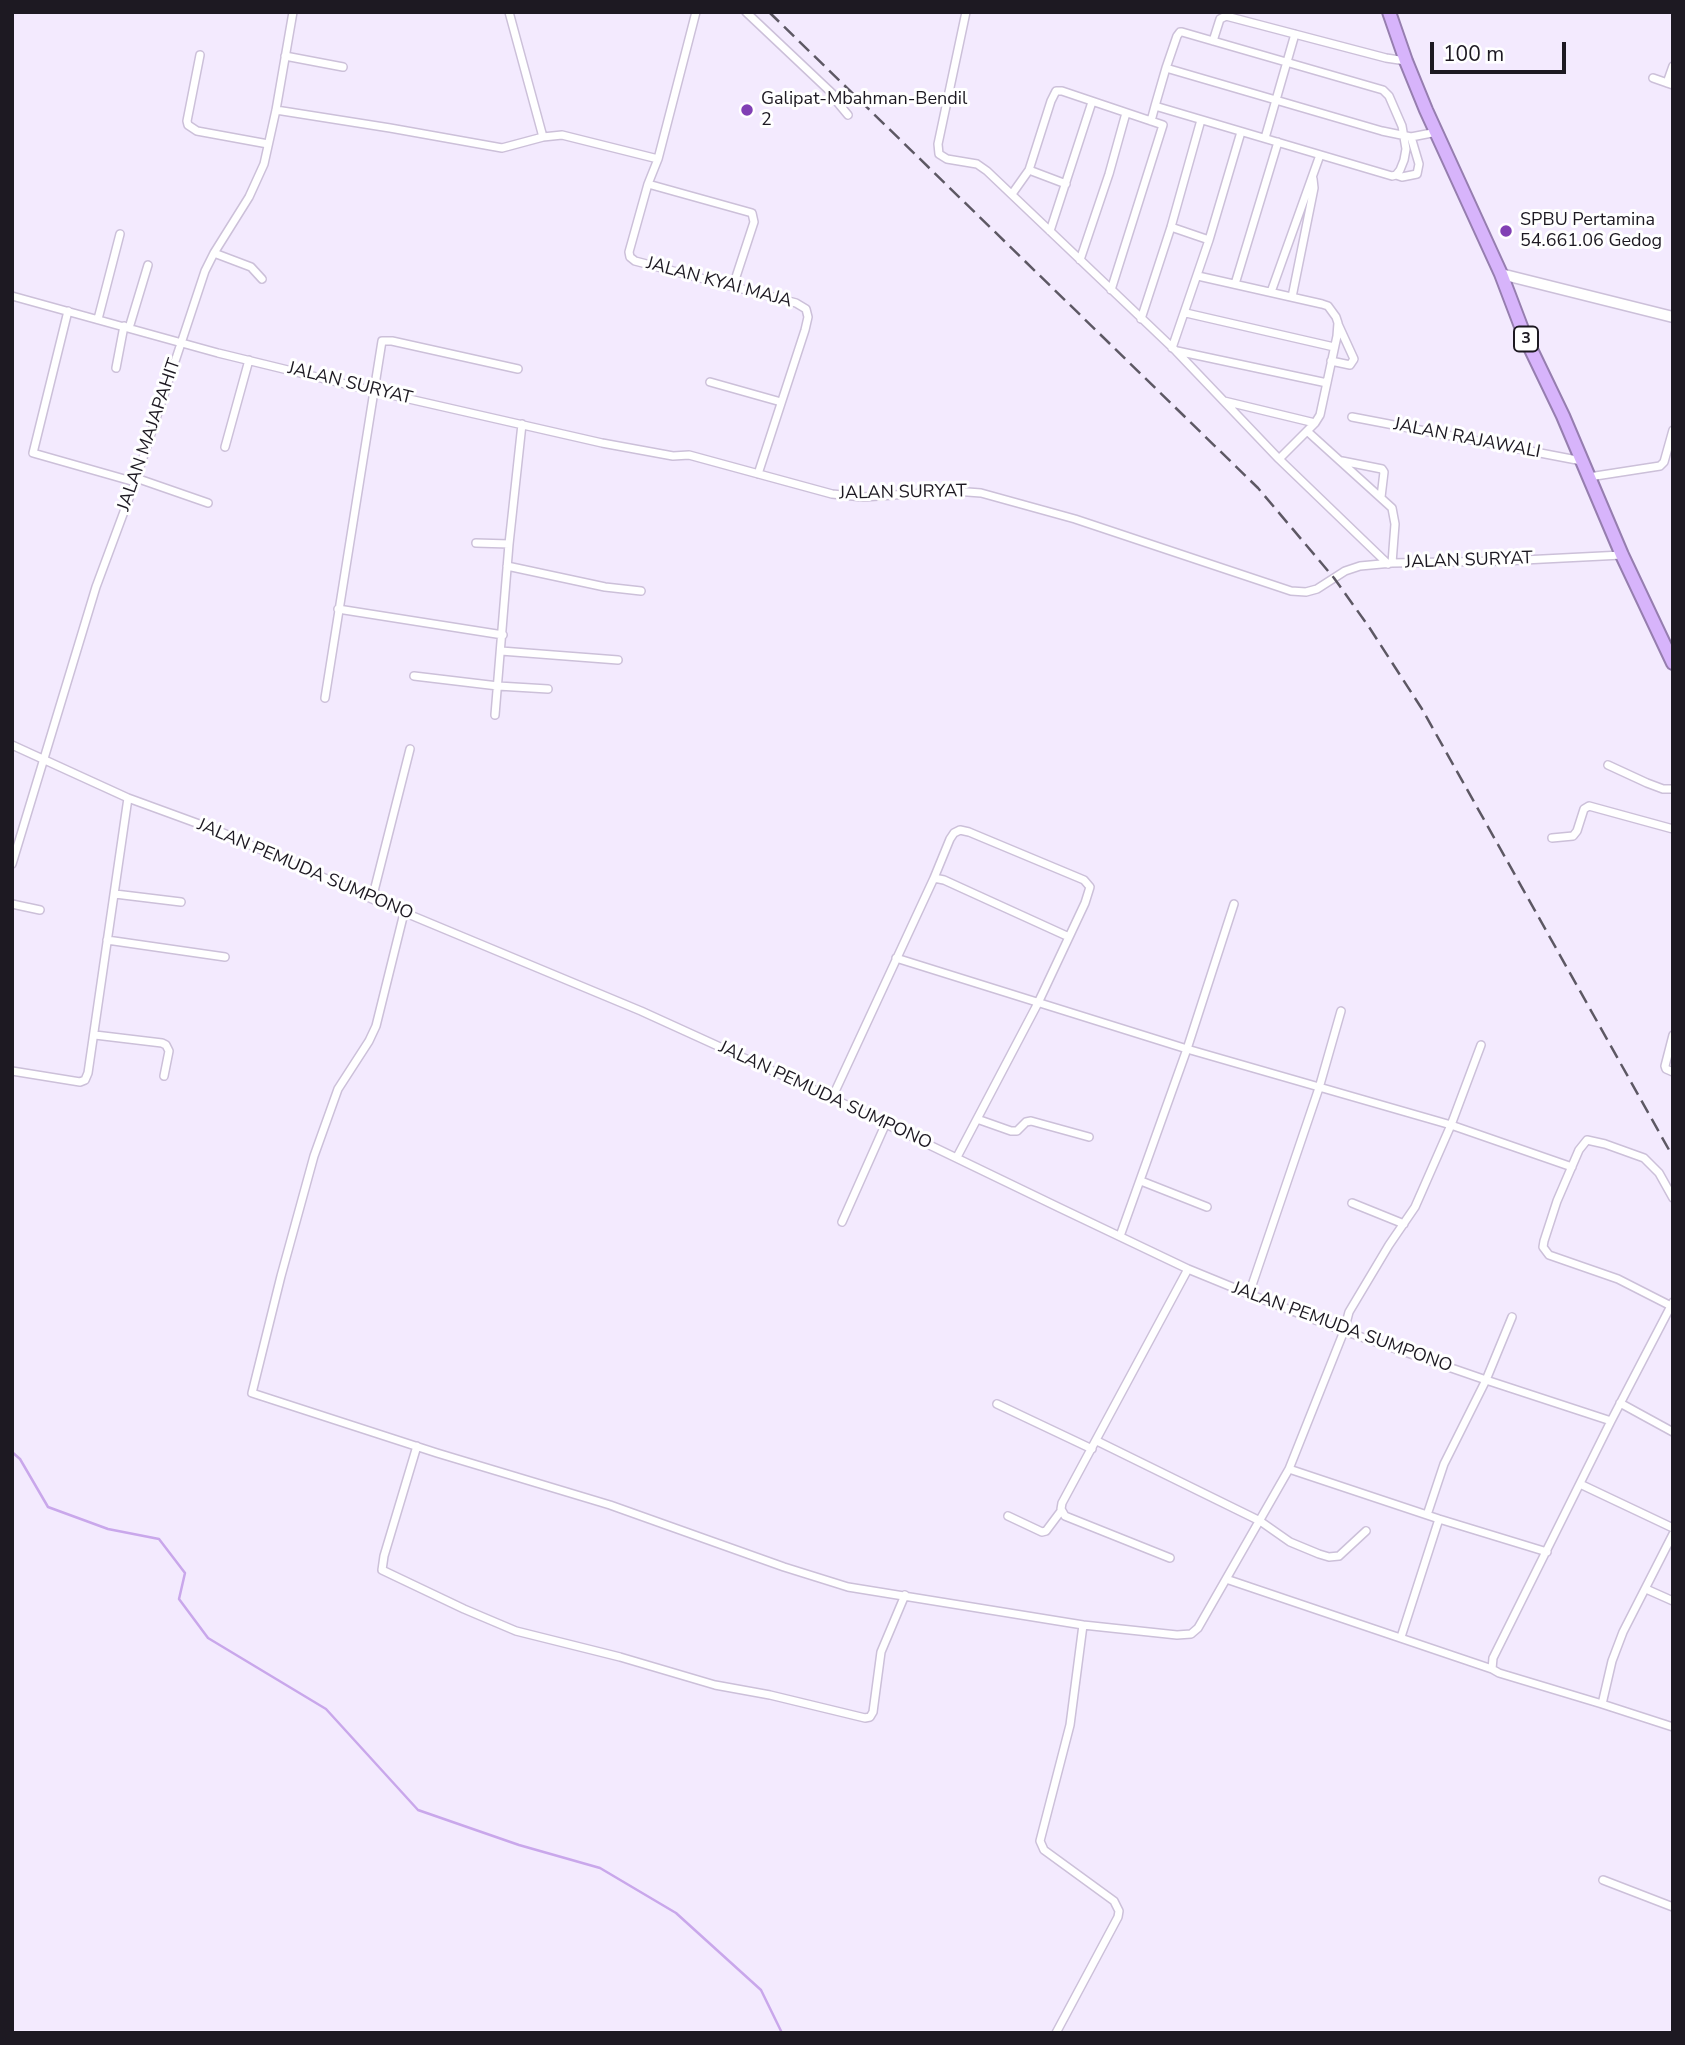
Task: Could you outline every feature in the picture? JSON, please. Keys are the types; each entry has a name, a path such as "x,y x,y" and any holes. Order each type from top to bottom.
{"highway":[{"name":"3","path":"1389,12 1434,132 1501,274 1525,337 1673,663"}],"street":[{"name":"JALAN MAJAPAHIT","path":"12,864 96,587 205,271 257,183 276,110 293,12"},
{"path":"509,12 539,138"},
{"name":"JALAN KYAI MAJA","path":"696,12 658,159 648,184 629,253 635,261 796,303 806,309 808,317 805,330 758,474"},
{"path":"746,12 836,97 848,115"},
{"path":"966,12 938,144 939,154 947,159 971,162 982,167 1012,194 1174,350 1279,459 1390,563"},
{"path":"1213,41 1220,19 1226,16 1406,61"},
{"path":"1151,121 1155,106 1166,68 1180,32 1383,90 1411,136 1419,170 1417,174 1395,175 1155,106"},
{"path":"1265,138 1295,34"},
{"path":"200,55 188,125 197,131 268,144"},
{"path":"285,55 343,67"},
{"path":"1653,78 1670,84 1673,66"},
{"path":"1166,68 1411,136 1434,132"},
{"path":"1012,194 1029,170 1056,91 1163,125"},
{"path":"1050,231 1092,102"},
{"path":"276,110 502,148 562,135 658,159"},
{"path":"1111,290 1167,110"},
{"path":"1080,260 1126,113"},
{"path":"1141,319 1171,227 1201,120"},
{"path":"1174,350 1241,132"},
{"path":"1395,175 1400,170 1411,136"},
{"path":"1235,284 1278,142"},
{"path":"1272,292 1320,155"},
{"path":"1029,170 1066,184"},
{"path":"1293,298 1314,188 1313,178"},
{"path":"648,184 752,214 754,222 733,286"},
{"path":"1171,227 1209,240"},
{"path":"98,319 120,234"},
{"path":"214,253 251,267 262,279"},
{"path":"116,368 126,327 148,265"},
{"path":"1501,274 1673,317"},
{"path":"1198,276 1328,306 1354,359 1350,365 1331,361"},
{"name":"JALAN SURYAT","path":"12,296 374,391 673,456 689,455 848,497 954,491 981,493 1075,519 1291,591 1306,592 1317,589 1345,571 1360,566 1622,555"},
{"path":"68,312 33,453 208,503"},
{"path":"1186,313 1334,347"},
{"path":"1279,459 1321,415 1338,323"},
{"path":"325,698 382,341 518,369"},
{"path":"1174,350 1327,383"},
{"path":"225,447 249,360"},
{"path":"710,382 781,402"},
{"path":"1223,400 1315,423"},
{"name":"JALAN RAJAWALI","path":"1352,417 1581,461"},
{"path":"495,715 522,425"},
{"path":"1307,430 1392,508 1394,515 1390,563"},
{"path":"1589,477 1661,466 1673,430"},
{"path":"1339,461 1382,469 1384,472 1381,497"},
{"path":"476,543 509,544"},
{"path":"507,566 605,587 640,591"},
{"path":"338,610 503,635"},
{"path":"501,651 618,660"},
{"path":"414,676 548,689"},
{"name":"JALAN PEMUDA SUMPONO","path":"12,745 128,798 221,832 404,913 641,1011 886,1123 1188,1269 1344,1331 1611,1421"},
{"path":"372,899 410,749"},
{"path":"1608,765 1663,789 1673,789"},
{"path":"12,1071 75,1081 85,1080 88,1073 128,798"},
{"path":"1552,838 1573,836 1584,809 1589,806 1673,829"},
{"path":"832,1098 954,833 969,832 1084,880 1090,885 1090,890 1069,937 1038,1003 957,1157"},
{"path":"934,878 944,880 1069,937"},
{"path":"114,894 181,902"},
{"path":"12,904 40,911"},
{"path":"1119,1236 1187,1049 1234,904"},
{"path":"404,913 376,1026 338,1089 314,1156 253,1392 610,1505 848,1587 1083,1625 1167,1635 1191,1634 1198,1628 1289,1469 1344,1331 1349,1312 1420,1196 1451,1125 1480,1045"},
{"path":"107,940 225,957"},
{"path":"896,958 1187,1049 1451,1125 1572,1167"},
{"path":"1249,1294 1319,1088 1341,1011"},
{"path":"95,1035 166,1045 169,1051 164,1076"},
{"path":"1673,1035 1665,1066 1673,1072"},
{"path":"977,1119 1012,1132 1031,1121 1089,1137"},
{"path":"842,1222 886,1123"},
{"path":"1492,1669 1493,1658 1672,1304 1618,1279 1555,1258 1545,1252 1544,1241 1581,1145 1587,1140 1644,1158 1659,1173 1673,1198"},
{"path":"1141,1181 1207,1207"},
{"path":"1352,1203 1405,1224"},
{"path":"1008,1517 1042,1532 1046,1531 1061,1511 1062,1503 1188,1269"},
{"path":"1427,1515 1444,1464 1486,1380 1512,1317"},
{"path":"1620,1403 1673,1432"},
{"path":"998,1404 1092,1449"},
{"path":"1097,1441 1259,1521 1290,1542 1334,1558 1346,1552 1366,1531"},
{"path":"417,1446 382,1564 383,1570 516,1631 715,1685 865,1718 872,1714 881,1652 905,1595"},
{"path":"1289,1469 1547,1552"},
{"path":"1580,1484 1673,1528"},
{"path":"1061,1511 1065,1516 1170,1558"},
{"path":"1401,1637 1439,1519"},
{"path":"1602,1704 1622,1632 1673,1534"},
{"path":"1226,1579 1401,1637 1499,1673 1673,1727"},
{"path":"1646,1589 1673,1601"},
{"path":"1056,2033 1119,1911 1114,1900 1044,1850 1040,1841 1070,1725 1083,1625"},
{"path":"1603,1880 1673,1908"}],"waterway":[{"path":"12,1452 20,1459 48,1507 108,1529 159,1539 185,1573 179,1599 208,1638 326,1709 418,1810 519,1845 600,1868 676,1913 761,1990 782,2033"}],"railway":[{"path":"769,12 1258,488 1334,578 1422,709 1673,1157"}],"place":[{"name":"Galipat-Mbahman-Bendil 2","path":"747,110"},
{"name":"SPBU Pertamina 54.661.06 Gedog","path":"1506,231"}]}
